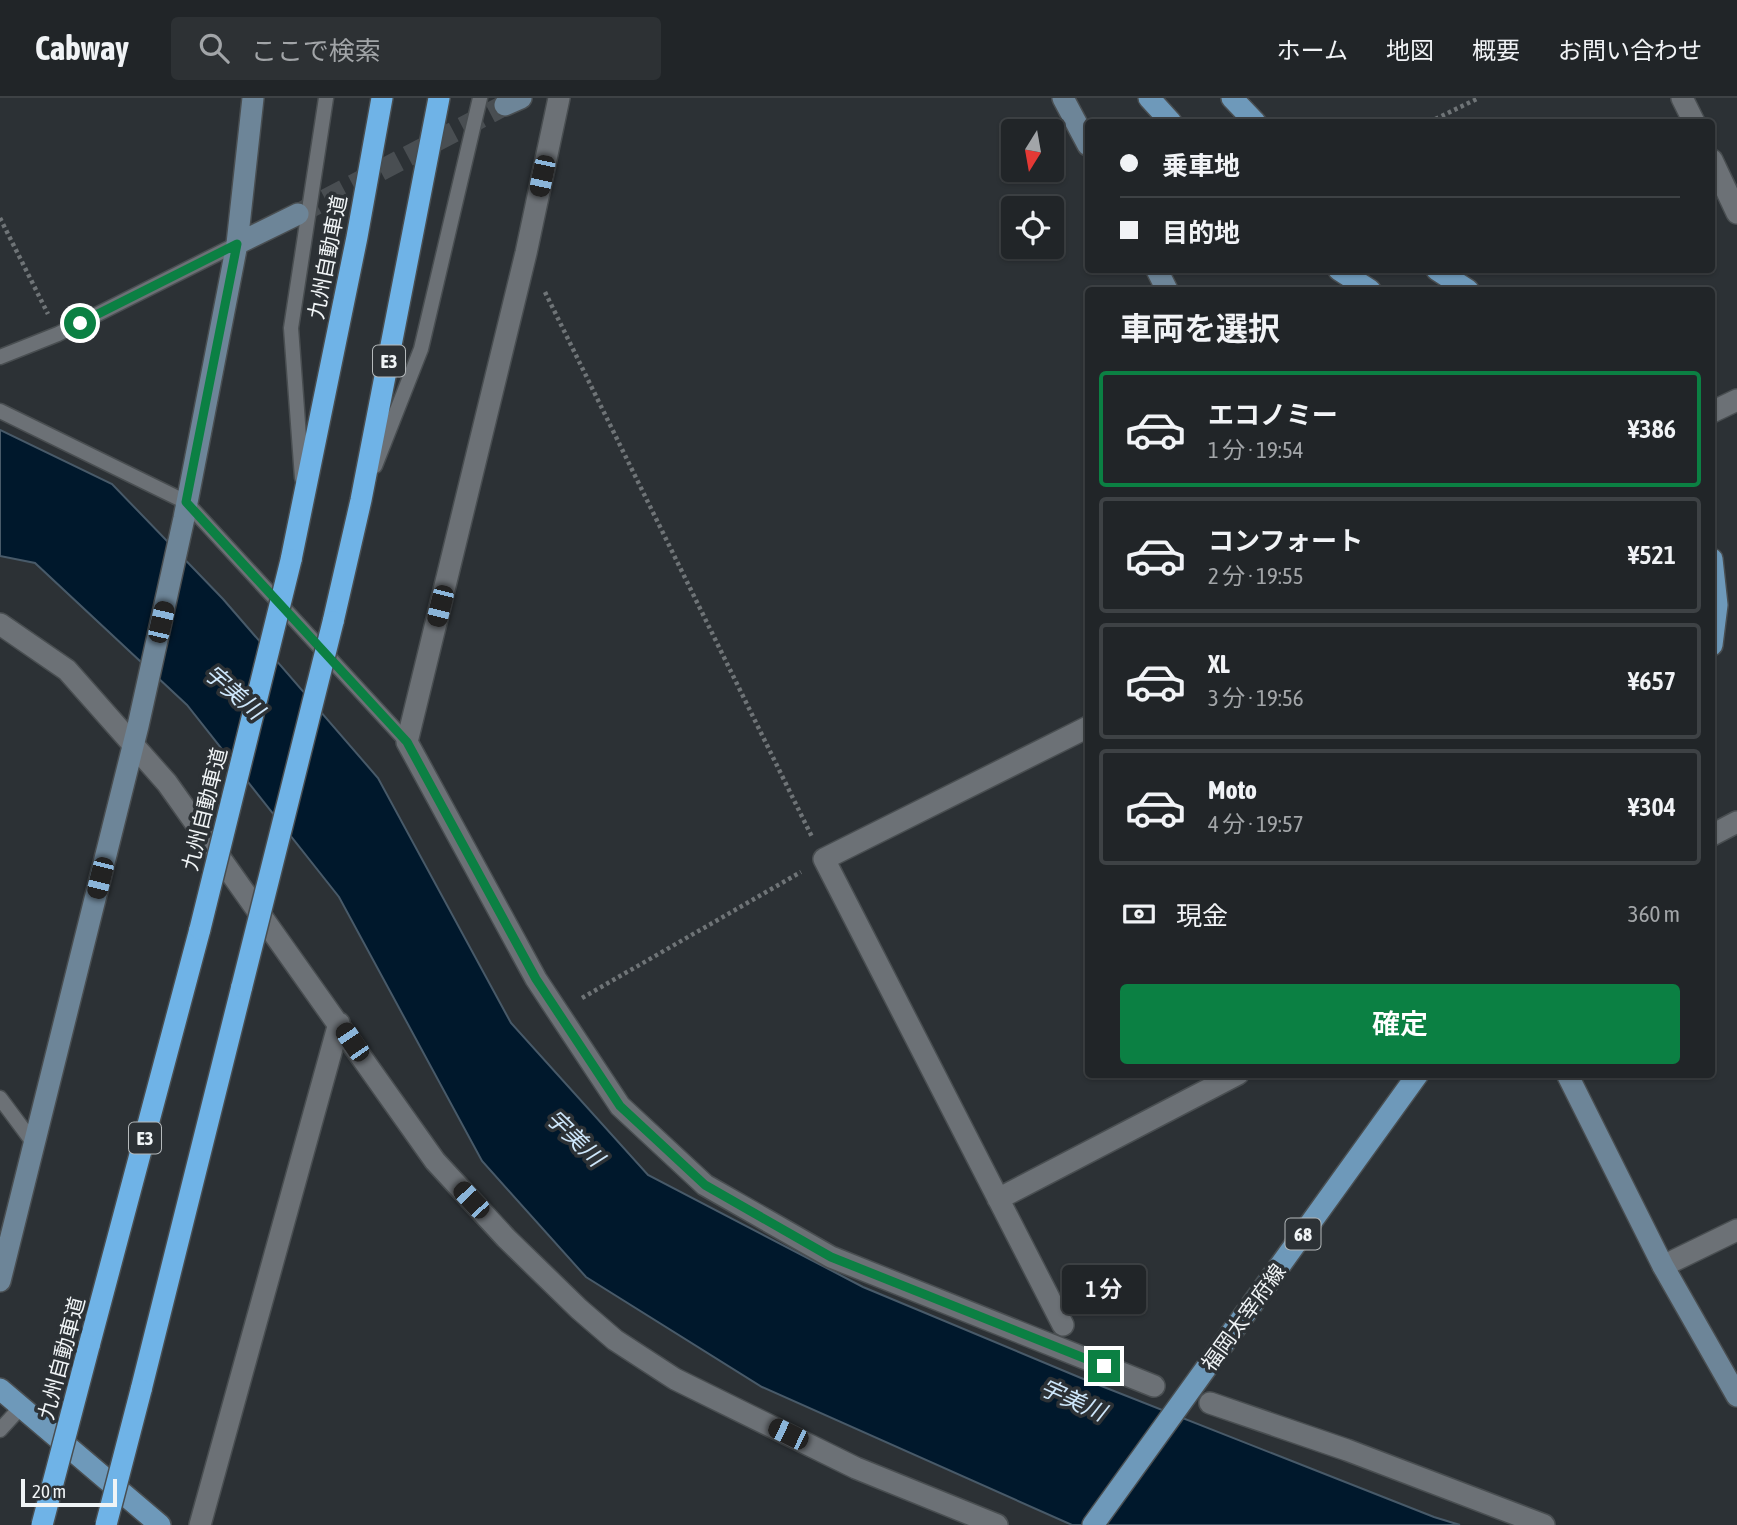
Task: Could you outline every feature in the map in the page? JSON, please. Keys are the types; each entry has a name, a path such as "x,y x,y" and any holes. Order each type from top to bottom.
{"highway":[{"name":"九州自動車道","path":"42,1525 200,929 291,560 357,237 382,98"},
{"name":"E3","path":"106,1525 334,622 361,500 439,98"}],"main road":[{"path":"1149,98 1168,119"},
{"path":"1232,98 1252,119"},
{"path":"1344,273 1365,287"},
{"path":"1442,273 1463,287"},
{"path":"1715,587 1715,621"},
{"name":"福岡太宰府線","path":"1093,1525 1415,1078"},
{"path":"0,1390 160,1525"}],"street":[{"path":"0,1281 136,736 185,510 237,244 253,98"},
{"path":"559,98 526,253 407,742 536,979 620,1106 705,1185 831,1257 1154,1386"},
{"path":"1063,98 1085,139"},
{"path":"1682,98 1692,119"},
{"path":"1715,166 1737,213"},
{"path":"237,244 298,214"},
{"path":"1715,411 1737,400"},
{"path":"0,624 67,670 136,736 435,1161 506,1238 579,1309 615,1340 676,1378 856,1468 997,1525"},
{"path":"1063,1325 824,859 1085,728"},
{"path":"1715,833 1737,822"},
{"path":"200,1525 339,1023"},
{"path":"998,1199 1230,1078"},
{"path":"1569,1078 1663,1266 1737,1396"},
{"path":"1663,1266 1737,1230"},
{"path":"1210,1403 1347,1450 1544,1525"}],"lane":[{"path":"303,497 291,328 326,98"},
{"path":"361,500 421,349 480,98"},
{"path":"0,356 58,334 237,244"},
{"path":"0,411 185,510 407,742"},
{"path":"0,1098 35,1145"},
{"path":"0,1430 22,1407"}],"path":[{"path":"1435,119 1479,98"},
{"path":"0,218 58,334"},
{"path":"526,253 824,859 583,999 536,979"}],"water":[{"name":"宇美川","path":"0,430 112,484 223,599 378,778 511,1023 648,1175 863,1287 1081,1378 1460,1525 1072,1525 762,1387 586,1277 482,1161 339,897 187,705 35,563 0,556"}],"tunnel":[{"path":"298,214 505,105"}],"route":[{"path":"80,323 237,244 186,502 407,742 536,979 620,1106 705,1185 831,1257 1104,1366"}]}
